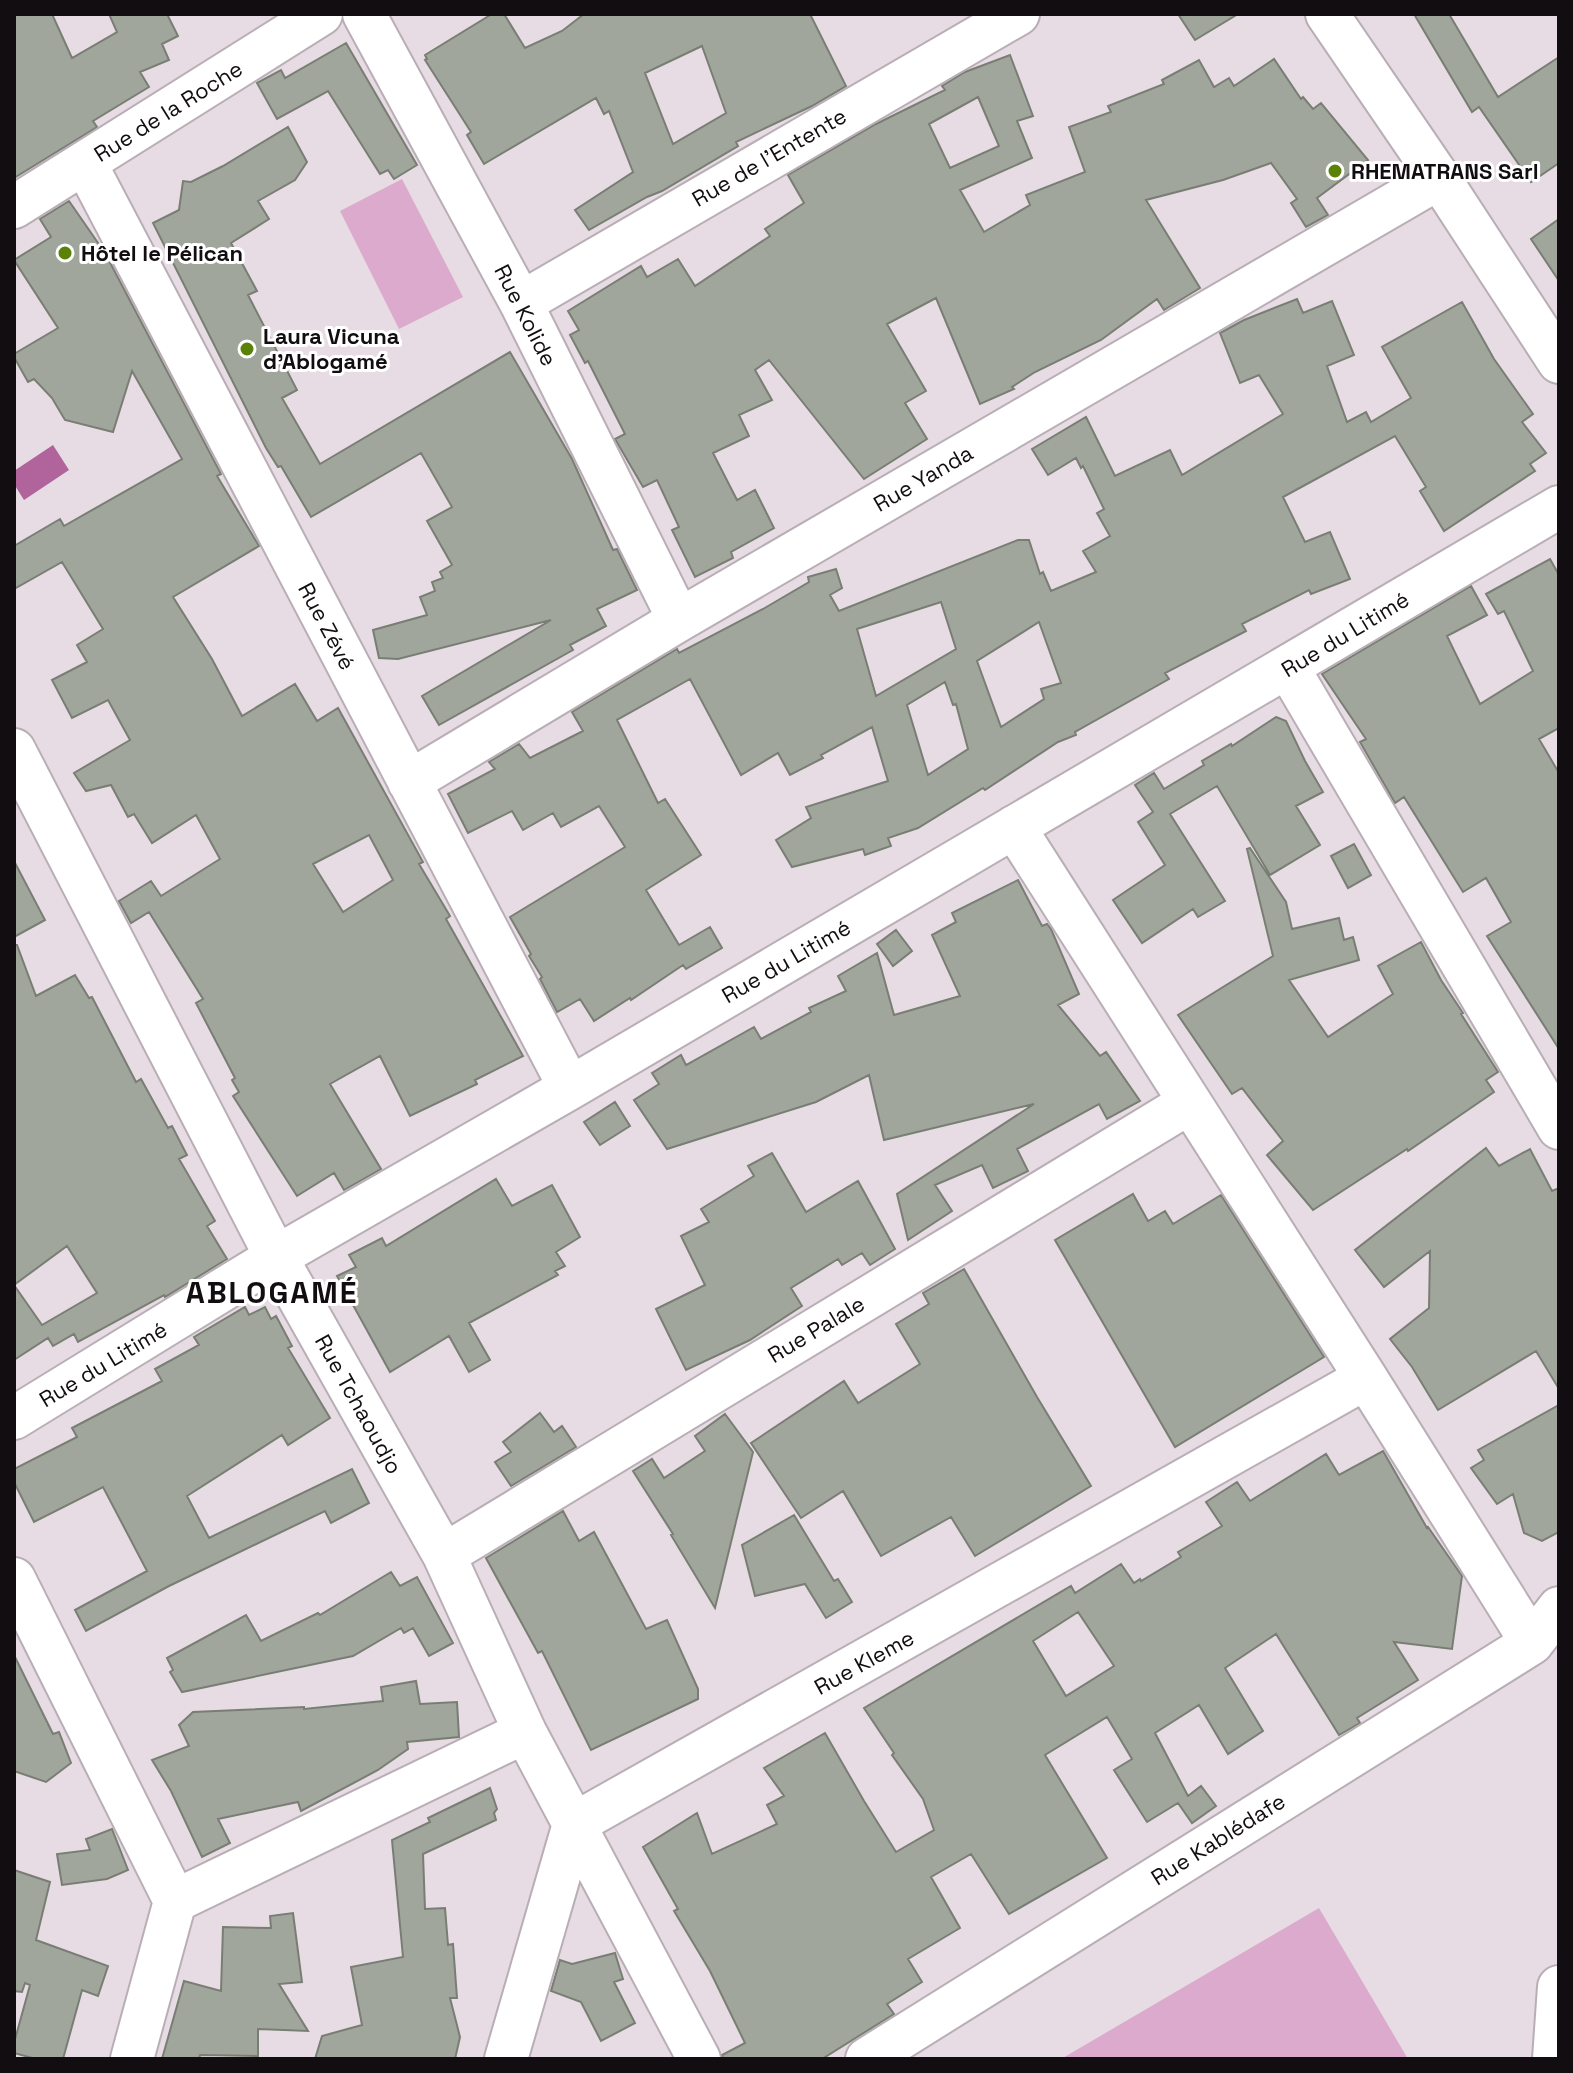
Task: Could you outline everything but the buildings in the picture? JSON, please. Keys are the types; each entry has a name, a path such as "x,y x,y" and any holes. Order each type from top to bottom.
{"street":[{"name":"Rue de la Roche","path":"14,207 321,14"},
{"name":"Rue Kolide","path":"364,14 521,303 679,620"},
{"name":"Rue de l'Entente","path":"521,303 1018,14"},
{"path":"1327,14 1559,362"},
{"name":"Rue Zévé","path":"85,163 570,1088"},
{"name":"Rue Yanda","path":"409,782 679,620 1439,178"},
{"name":"Rue du Litimé","path":"14,1418 276,1257 570,1088 1559,507"},
{"path":"1288,668 1559,1128"},
{"name":"Rue Tchaoudjo","path":"14,750 276,1257 444,1555 525,1732 699,2059"},
{"path":"1014,827 1532,1643"},
{"name":"Rue Palale","path":"444,1555 1189,1103"},
{"name":"Rue Kleme","path":"574,1824 1366,1378"},
{"path":"14,1579 175,1901 132,2059"},
{"name":"Rue Kablédafe","path":"867,2059 1532,1643 1559,1608"},
{"path":"175,1901 525,1732"},
{"path":"506,2059 574,1824"},
{"path":"1554,2059 1559,1987"}],"shaded area":[{"path":"402,179 463,297 399,329 340,211"},
{"path":"53,445 69,470 24,500 14,484 14,471"},
{"path":"1319,1908 1408,2059 1061,2059"}],"place":[{"name":"RHEMATRANS Sarl","path":"1335,171"},
{"name":"Hôtel le Pélican","path":"65,253"},
{"name":"Laura Vicuna d'Ablogamé","path":"247,349"}],"district":[{"name":"ABLOGAMÉ","path":"272,1292"}]}
